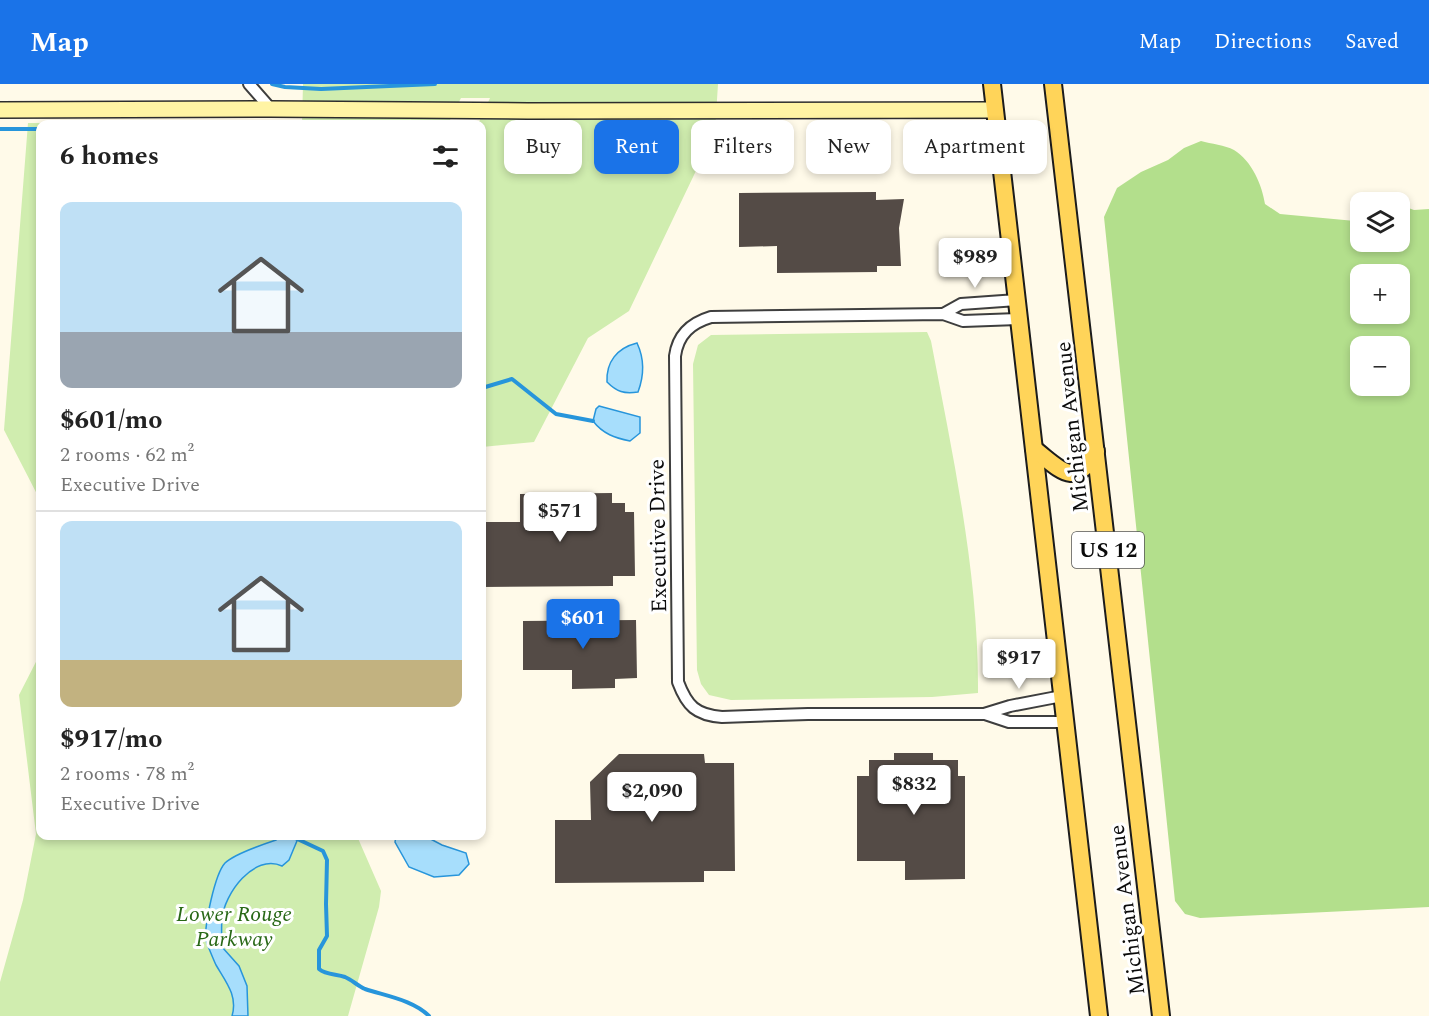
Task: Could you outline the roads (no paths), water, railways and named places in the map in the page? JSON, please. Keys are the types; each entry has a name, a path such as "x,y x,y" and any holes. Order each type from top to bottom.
{"main road":[{"name":"Michigan Avenue","path":"992,84 1099,1016"},
{"name":"Michigan Avenue","path":"1053,84 1063,153 1161,1016"},
{"path":"1034,449 1056,468 1070,474 1086,468 1096,451"}],"street":[{"path":"249,84 271,109"},
{"path":"0,110 995,110"},
{"name":"Executive Drive","path":"944,314 961,304 1017,300"},
{"name":"Executive Drive","path":"1018,319 963,321 944,314 711,317 700,320 686,330 676,347 675,356 678,682 684,697 691,706 710,716 984,714 1010,706 1062,696"},
{"name":"Executive Drive","path":"984,714 1009,722 1065,722"}],"water":[{"path":"637,343 642,362 640,386 638,392 621,392 607,382 608,368 618,352"},
{"path":"599,406 640,417 640,433 630,441 605,432 593,421"},
{"path":"276,840 297,840 289,860 282,866 261,865 251,870 242,878 228,898 222,922 222,947 239,966 247,986 248,1016 232,1016 232,996 206,940 207,923 214,888 221,869 229,860"},
{"path":"395,840 433,840 466,853 469,864 459,875 434,877 409,867"}],"waterway":[{"path":"272,84 321,89 435,84"},
{"path":"0,129 36,129"},
{"path":"486,387 512,379 556,414 593,421"},
{"path":"300,840 323,851 327,860 327,936 319,950 319,969 345,977 365,989 407,1002 429,1016"}],"park label":[{"name":"Lower Rouge Parkway","path":"234,926"}]}
